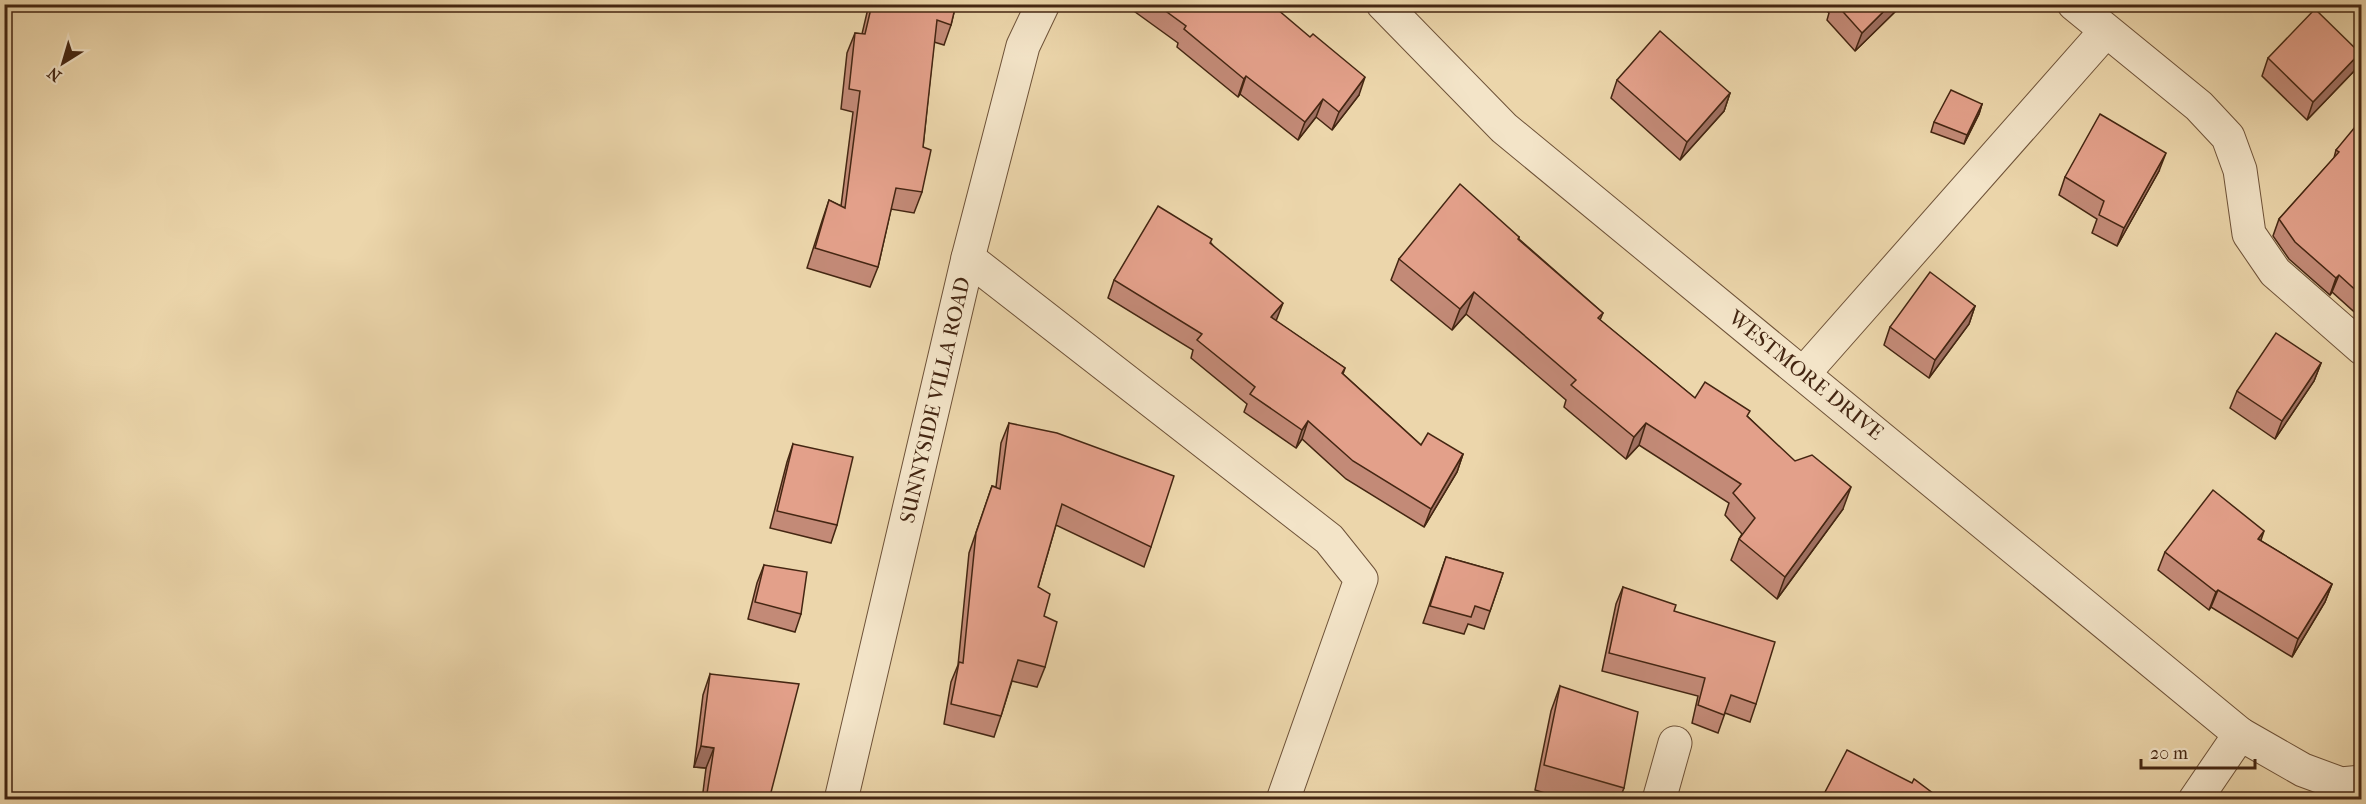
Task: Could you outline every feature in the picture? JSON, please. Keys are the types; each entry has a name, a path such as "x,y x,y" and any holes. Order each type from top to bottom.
{"street":[{"name":"SUNNYSIDE VILLA ROAD","path":"841,800 968,258 1023,46 1043,4"},
{"name":"WESTMORE DRIVE","path":"1383,4 1504,128 2240,734 2303,770 2341,784 2361,782"},
{"path":"2074,4 2105,32 2199,106 2228,136 2240,170 2249,234 2275,272 2361,348"},
{"path":"1804,373 2105,32"},
{"path":"968,258 1329,539 1361,579 1283,800"},
{"path":"2194,800 2240,734"},
{"path":"1659,800 1675,743"}],"building":[{"path":"872,4 956,4 951,25 937,20 923,147 931,150 922,192 896,188 878,267 815,248 829,200 845,208 860,91 849,89 855,33 865,34"},
{"path":"1156,4 1271,4 1310,37 1313,34 1365,77 1339,112 1323,99 1305,122 1246,76 1244,79 1184,29 1186,26"},
{"path":"1836,4 1891,4 1862,33"},
{"path":"2315,9 2360,53 2313,102 2268,58"},
{"path":"1660,31 1730,93 1687,142 1617,80"},
{"path":"1951,90 1982,104 1967,135 1934,122"},
{"path":"2100,114 2166,153 2124,228 2099,215 2104,201 2065,177"},
{"path":"2355,127 2361,132 2361,295 2339,275 2336,278 2295,242 2279,219 2339,152 2336,150"},
{"path":"1460,184 1519,237 1518,239 1603,313 1598,318 1695,398 1705,382 1750,411 1747,416 1795,461 1812,455 1851,487 1785,577 1739,539 1755,518 1733,493 1741,484 1646,423 1634,437 1571,385 1576,380 1474,292 1460,309 1399,259"},
{"path":"1158,206 1212,239 1210,243 1283,303 1271,317 1345,368 1342,373 1421,445 1428,433 1463,454 1431,509 1353,461 1308,421 1302,430 1250,394 1255,387 1197,340 1202,334 1114,280"},
{"path":"1930,272 1975,306 1935,360 1890,327"},
{"path":"2276,333 2321,363 2282,421 2237,391"},
{"path":"1009,423 1057,433 1174,476 1151,547 1062,504 1038,587 1050,594 1044,616 1057,622 1045,667 1018,660 1001,716 951,704 959,662 963,663 976,533 992,486 1000,489"},
{"path":"793,444 853,457 837,525 777,511"},
{"path":"2213,490 2264,531 2258,539 2332,584 2298,639 2218,590 2216,592 2165,552"},
{"path":"1446,557 1503,573 1490,611 1475,606 1471,617 1430,606"},
{"path":"764,565 807,572 801,614 755,602"},
{"path":"1623,587 1676,605 1674,611 1775,642 1756,704 1731,695 1724,715 1698,705 1705,678 1609,653"},
{"path":"710,674 799,684 769,800 706,800 714,748 701,746"},
{"path":"1560,686 1638,712 1624,788 1544,765"},
{"path":"1847,750 1912,783 1914,779 1942,800 1834,800 1824,794"}]}
